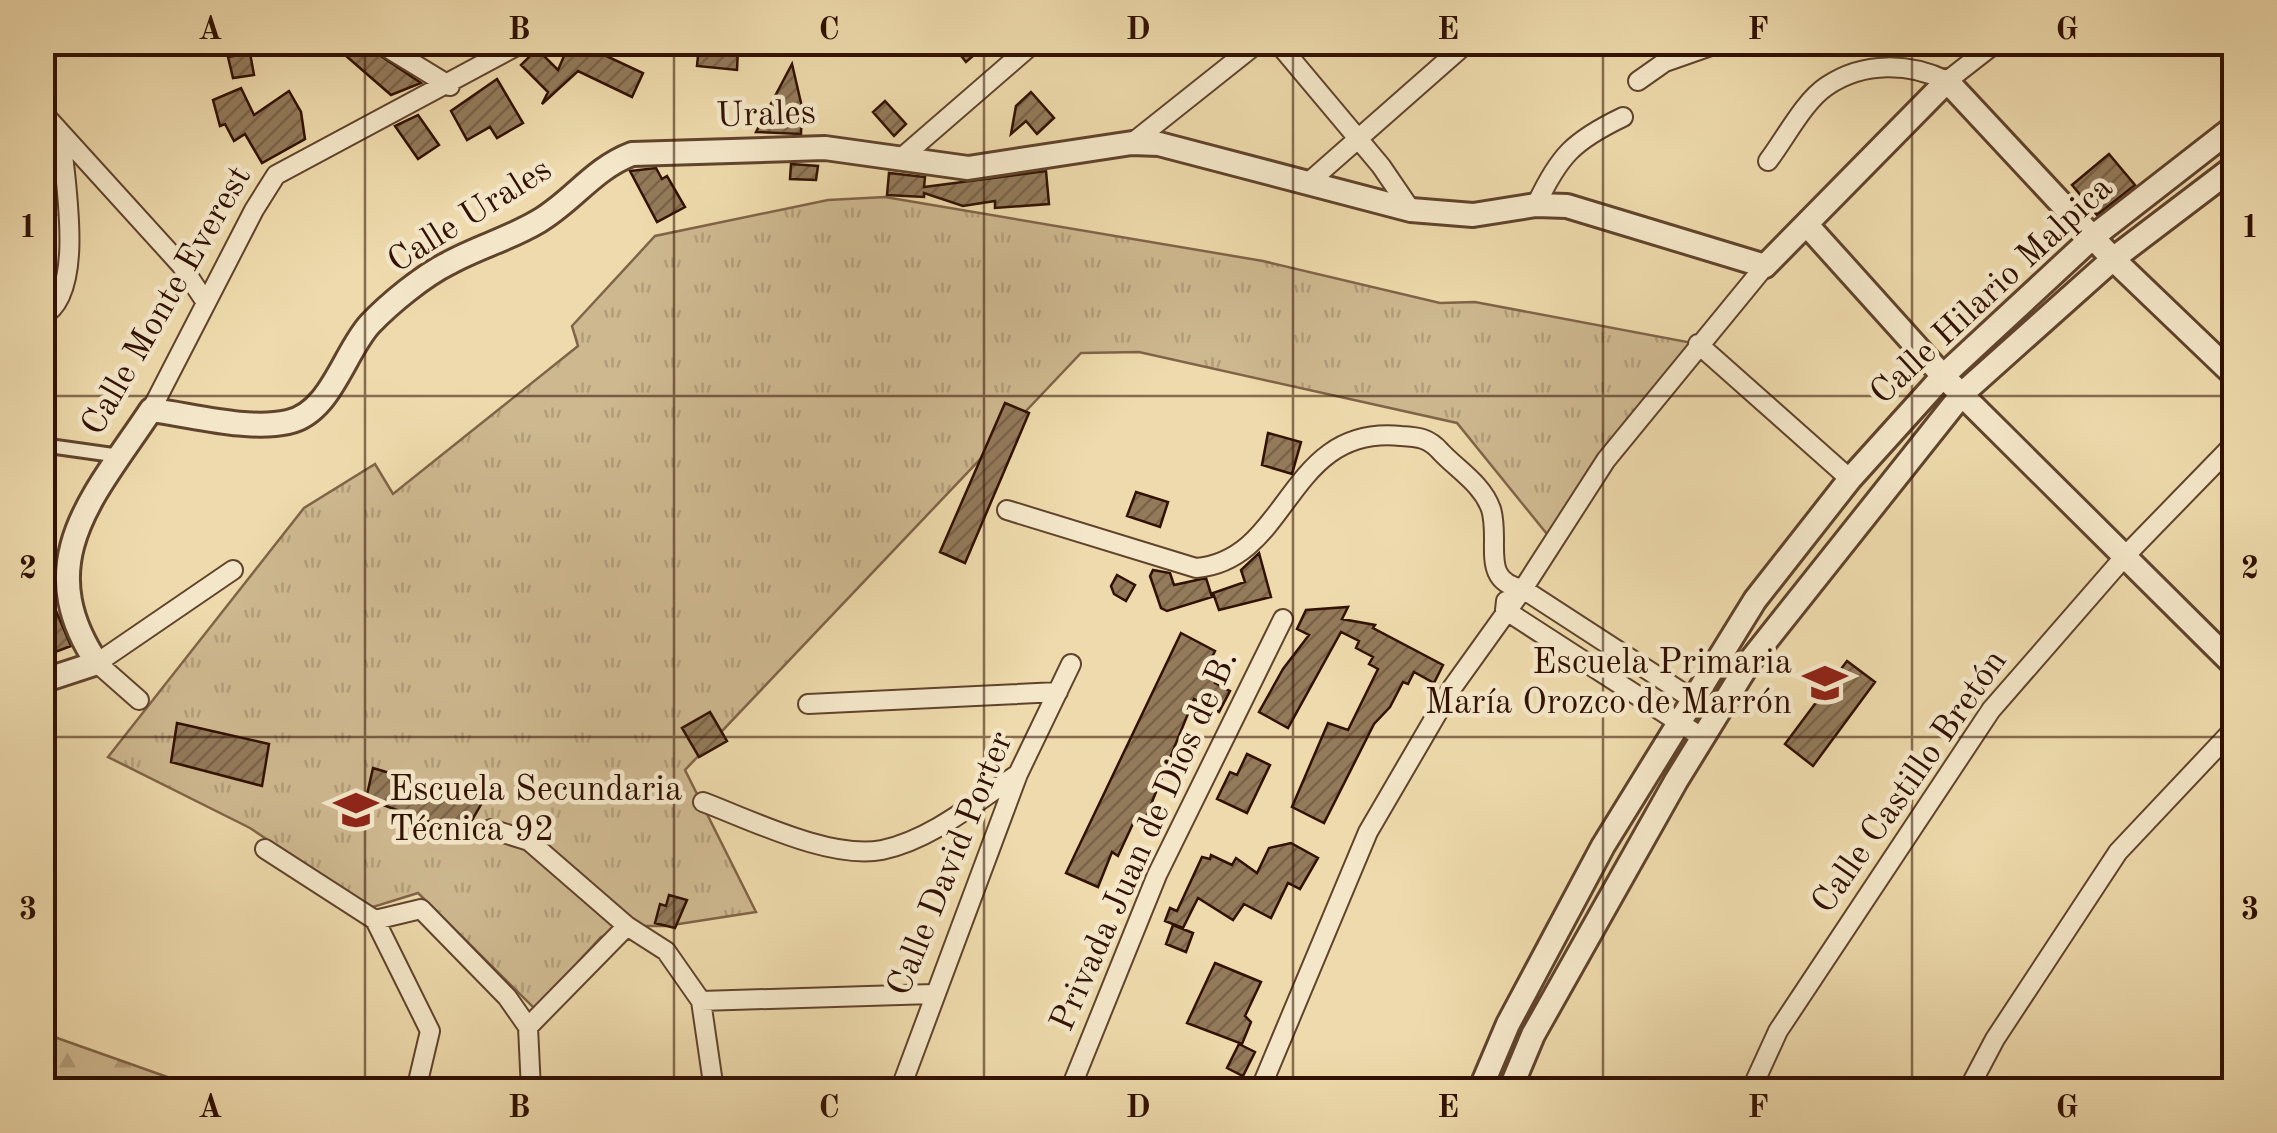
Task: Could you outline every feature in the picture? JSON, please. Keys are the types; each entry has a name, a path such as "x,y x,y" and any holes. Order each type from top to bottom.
{"street":[{"path":"378,42 450,86"},
{"name":"Calle Monte Everest","path":"97,663 78,633 68,600 70,542 95,490 150,410 205,301 276,176 295,162 450,86 524,42"},
{"path":"900,159 1035,42"},
{"path":"1132,143 1258,42"},
{"path":"1277,42 1410,210"},
{"path":"1309,182 1468,42"},
{"path":"1638,81 1665,62 1722,42"},
{"path":"1260,1090 1368,832 1515,588 1606,460 1765,266 1947,81 1996,42"},
{"path":"1768,161 1824,87 1845,77 1893,66 1916,66 1947,81 2112,259 2234,374"},
{"path":"42,112 182,265 205,301"},
{"path":"1536,206 1556,162 1585,135 1623,117"},
{"name":"Calle Hilario Malpica","path":"1480,1090 1508,1024 1602,846 1755,600 1850,479 1942,376 2094,236 2234,127"},
{"path":"42,316 57,304 68,278 61,135"},
{"name":"Urales","path":"632,154 825,148 968,168 1132,143 1159,144 1410,210 1473,215 1566,206 1765,266"},
{"name":"Calle Urales","path":"150,410 262,423 300,418 328,389 369,325 410,291 445,264 539,221 604,165 632,154"},
{"name":"Calle Hilario Malpica","path":"1510,1090 1533,1035 1750,661 1963,393 2112,259 2234,167"},
{"path":"1807,224 1942,376 2234,665"},
{"path":"1698,344 1850,479"},
{"path":"1007,510 1196,568 1214,566 1232,560 1265,533 1302,474 1354,440 1382,434 1424,438 1475,483 1490,507 1496,576 1717,715"},
{"name":"Calle Castillo Bretón","path":"1750,1090 1778,1031 1991,710 2126,555 2234,444"},
{"path":"42,445 120,456"},
{"path":"42,681 97,663 234,570"},
{"path":"1505,610 1702,738"},
{"name":"Privada Juan de Dios de B.","path":"1070,1090 1157,875 1283,620"},
{"path":"97,663 139,700"},
{"name":"Calle David Porter","path":"900,1090 1018,774 1071,664"},
{"path":"808,704 1058,692"},
{"path":"1968,1090 1995,1039 2118,852 2234,728"},
{"path":"703,802 806,840 866,851 883,850 918,836 1018,774"},
{"path":"492,829 529,841 627,926 666,951 701,1000 714,1090"},
{"path":"266,849 375,920 430,1031 416,1090"},
{"path":"375,920 421,909 506,998 528,1027 531,1090"},
{"path":"528,1027 627,926"},
{"path":"701,1000 934,994"},
{"path":"2228,1090 2234,1078"}],"green space":[{"path":"885,197 1263,261 1440,303 1475,302 1698,344 1551,539 1457,423 1139,352 1081,353 685,770 756,912 666,926 627,926 601,937 535,1009 418,893 370,908 250,828 108,757 304,508 375,464 393,494 578,346 572,326 655,236 828,200"},
{"path":"43,1033 204,1090 43,1090"}],"building":[{"path":"330,42 360,42 421,83 391,95"},
{"path":"570,42 589,42 587,47 643,73 632,97 578,71 542,104 548,92 521,65 537,49 558,70"},
{"path":"950,42 989,42 966,62"},
{"path":"699,46 738,49 737,70 697,66"},
{"path":"250,53 254,75 233,78 228,57"},
{"path":"792,64 802,107 801,134 756,132"},
{"path":"497,79 523,123 497,138 490,127 467,140 451,111"},
{"path":"241,88 254,115 289,91 301,112 305,139 262,163 245,134 234,141 225,124 220,126 213,100"},
{"path":"1031,92 1054,118 1037,134 1026,121 1011,134 1016,106"},
{"path":"885,101 906,124 894,136 873,112"},
{"path":"418,115 439,145 418,159 395,126"},
{"path":"2109,154 2135,185 2097,215 2072,185"},
{"path":"791,164 818,166 816,180 790,179"},
{"path":"49,168 56,215 42,218 42,169"},
{"path":"656,168 662,179 667,176 685,207 657,222 630,171"},
{"path":"1046,171 1049,204 995,208 995,201 963,206 924,193 924,197 887,195 889,173 925,177 924,187"},
{"path":"1005,403 1029,413 965,563 940,552"},
{"path":"1268,433 1301,442 1292,474 1262,465"},
{"path":"1136,492 1168,502 1160,527 1127,516"},
{"path":"1259,553 1271,597 1219,610 1213,593 1245,582 1241,570"},
{"path":"1153,570 1170,573 1174,585 1206,578 1212,597 1167,611 1161,608 1150,576"},
{"path":"1117,575 1135,585 1126,601 1114,594 1111,586"},
{"path":"42,578 71,646 42,657"},
{"path":"1348,607 1342,619 1375,625 1373,628 1443,665 1434,683 1414,672 1408,684 1403,682 1390,707 1374,724 1324,823 1292,807 1328,723 1348,730 1378,669 1369,664 1373,657 1356,648 1359,641 1341,632 1288,728 1259,712 1283,669 1309,635 1297,629 1306,610"},
{"path":"1181,633 1215,651 1210,661 1222,668 1215,683 1230,691 1219,712 1194,699 1145,819 1137,815 1118,856 1112,852 1098,887 1066,873"},
{"path":"1847,661 1875,682 1813,766 1785,744"},
{"path":"710,712 727,741 699,757 682,728"},
{"path":"177,723 269,744 262,786 171,762"},
{"path":"1247,754 1270,765 1247,813 1217,799 1230,772 1237,775"},
{"path":"373,768 483,801 464,834 366,799"},
{"path":"1291,843 1318,858 1300,889 1288,883 1271,918 1244,904 1233,920 1198,898 1183,928 1165,921 1170,908 1177,911 1202,857 1210,859 1211,855 1232,865 1236,858 1257,873 1269,848"},
{"path":"669,895 687,900 675,928 655,923 660,904 666,906"},
{"path":"1173,925 1193,933 1186,952 1166,944"},
{"path":"1215,963 1261,982 1245,1016 1251,1022 1242,1044 1187,1023"},
{"path":"1239,1044 1255,1052 1243,1076 1227,1068"}],"place":[{"name":"Escuela Primaria María Orozco de Marrón","path":"1825,683"},
{"name":"Escuela Secundaria Técnica 92","path":"356,810"}]}
